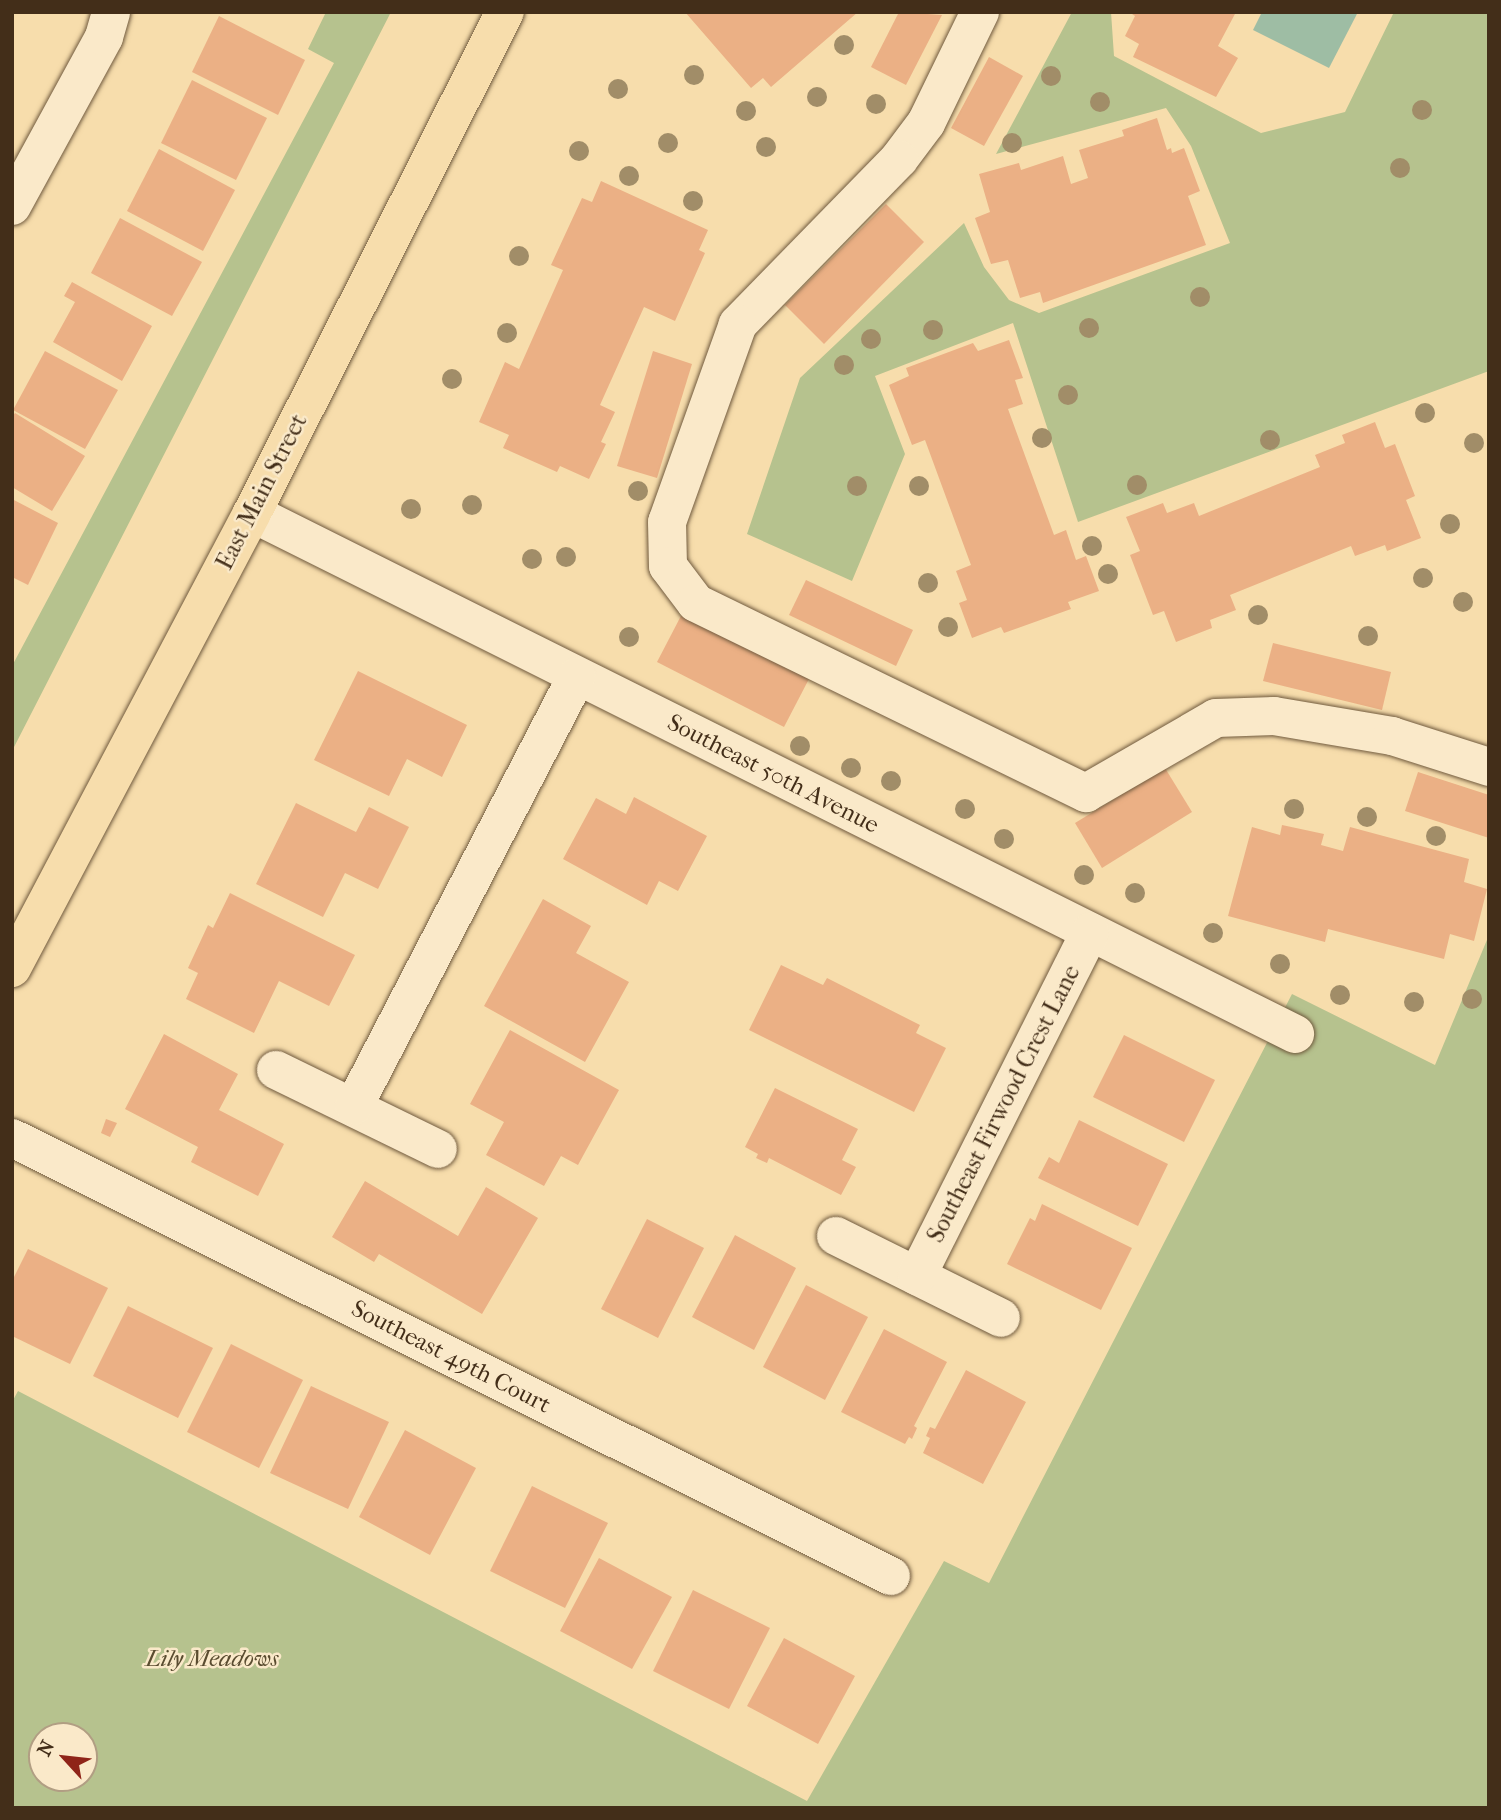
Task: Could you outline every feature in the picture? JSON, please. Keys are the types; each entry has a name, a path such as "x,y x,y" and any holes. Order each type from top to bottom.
{"main road":[{"name":"East Main Street","path":"12,968 252,513 505,12"}],"street":[{"path":"12,206 104,37 111,12"},
{"path":"980,12 926,123 899,159 738,324 667,522 668,566 696,603 1086,793 1216,718 1274,716 1392,736 1489,766"},
{"name":"Southeast 50th Avenue","path":"252,513 1295,1034"},
{"path":"354,1106 577,676"},
{"name":"Southeast Firwood Crest Lane","path":"917,1276 1090,932"},
{"path":"276,1070 438,1149"},
{"name":"Southeast 49th Court","path":"12,1138 891,1576"},
{"path":"836,1236 1000,1318"}],"green space":[{"path":"326,12 391,12 12,751 12,666 334,63 308,49"},
{"path":"1072,12 1111,12 1114,56 1261,133 1345,112 1394,12 1489,12 1489,371 1078,522 1013,323 875,376 905,454 852,581 747,534 800,378 964,223 984,267 1009,300 1039,313 1230,243 1191,146 1166,108 996,154"},
{"name":"Lily Meadows","path":"1489,935 1489,1808 12,1808 12,1402 18,1391 807,1801 944,1561 989,1583 1292,994 1435,1065"}],"shaded area":[{"path":"1262,12 1358,12 1329,68 1253,30"}],"building":[{"path":"685,12 858,12 771,87 763,78 751,88"},
{"path":"899,12 942,15 906,85 871,67"},
{"path":"1129,12 1236,12 1218,46 1238,58 1216,97 1133,57 1139,44 1125,36 1135,16"},
{"path":"219,16 305,60 278,115 192,72"},
{"path":"989,57 1023,76 984,146 951,128"},
{"path":"192,80 267,118 236,180 161,143"},
{"path":"1157,118 1167,150 1171,148 1172,153 1184,148 1200,191 1188,196 1206,245 1043,303 1040,292 1020,298 1008,260 991,264 975,218 990,212 979,174 1019,163 1021,170 1063,156 1071,184 1088,178 1079,150 1124,136 1122,130"},
{"path":"159,149 235,190 203,251 127,211"},
{"path":"601,181 708,230 699,250 705,253 675,321 644,307 600,405 615,412 601,442 606,444 589,479 560,466 557,472 503,448 509,435 479,422 505,362 519,369 563,270 551,265 582,198 592,202"},
{"path":"886,204 924,242 824,344 785,305"},
{"path":"120,218 202,262 172,316 91,273"},
{"path":"72,282 152,326 122,381 53,342 75,302 64,296"},
{"path":"1009,340 1023,378 1015,380 1023,404 1008,409 1054,535 1066,530 1076,560 1086,556 1099,591 1068,602 1071,609 1004,633 1001,627 972,638 959,603 967,600 956,571 971,565 925,440 912,445 889,385 909,376 906,368 973,343 978,351"},
{"path":"45,351 118,390 85,449 13,410"},
{"path":"653,351 692,364 657,478 617,466"},
{"path":"15,413 85,456 52,511 12,487 12,417"},
{"path":"1375,422 1385,448 1395,444 1415,496 1406,500 1421,538 1387,551 1385,545 1355,556 1351,546 1230,595 1236,610 1210,620 1212,628 1176,642 1164,611 1153,615 1130,555 1140,551 1126,517 1163,503 1167,513 1194,503 1199,516 1320,467 1315,455 1345,443 1342,435"},
{"path":"12,499 58,523 28,585 12,577"},
{"path":"806,580 913,630 896,666 789,615"},
{"path":"683,612 810,677 784,727 657,662"},
{"path":"1273,643 1391,672 1382,710 1263,681"},
{"path":"358,671 467,725 442,777 407,759 389,796 314,760"},
{"path":"1165,768 1192,812 1102,868 1075,823"},
{"path":"1418,772 1489,795 1489,838 1405,811"},
{"path":"634,797 707,836 678,891 659,881 647,905 563,859 596,798 626,814"},
{"path":"296,803 356,832 369,807 409,827 378,889 345,873 323,917 256,884"},
{"path":"1282,825 1324,834 1321,845 1343,851 1350,827 1469,859 1464,882 1487,889 1474,941 1450,934 1444,959 1328,929 1325,942 1228,916 1252,827 1280,835"},
{"path":"230,893 355,955 329,1006 279,981 254,1033 186,999 198,973 188,968 208,925 213,928"},
{"path":"543,899 591,926 576,953 629,982 585,1062 484,1006"},
{"path":"781,965 823,985 827,978 920,1025 916,1033 946,1048 914,1112 749,1030"},
{"path":"510,1030 619,1090 578,1165 561,1156 544,1186 486,1155 504,1122 470,1104"},
{"path":"164,1034 238,1074 219,1110 284,1144 258,1196 191,1162 198,1147 125,1109"},
{"path":"1124,1035 1215,1080 1184,1142 1093,1097"},
{"path":"775,1088 858,1129 842,1160 856,1167 841,1195 769,1158 767,1163 756,1158 758,1154 745,1147"},
{"path":"106,1119 117,1123 110,1137 101,1133"},
{"path":"1079,1120 1168,1164 1138,1226 1038,1178 1049,1157 1059,1163"},
{"path":"365,1181 458,1236 486,1187 538,1218 482,1314 379,1254 374,1262 332,1237"},
{"path":"1042,1204 1132,1248 1101,1310 1007,1264 1030,1218 1035,1221"},
{"path":"647,1219 704,1248 658,1338 601,1309"},
{"path":"735,1235 796,1268 754,1350 692,1317"},
{"path":"28,1249 108,1288 70,1364 12,1336 12,1281"},
{"path":"806,1285 868,1317 825,1400 763,1367"},
{"path":"128,1306 213,1348 178,1418 93,1376"},
{"path":"884,1329 947,1362 914,1426 917,1428 912,1439 909,1437 905,1444 841,1412"},
{"path":"231,1344 303,1380 259,1468 187,1432"},
{"path":"966,1370 1026,1402 983,1484 923,1453 930,1438 926,1436 930,1427 935,1429"},
{"path":"311,1386 389,1422 348,1509 270,1473"},
{"path":"405,1430 476,1468 430,1555 359,1517"},
{"path":"532,1486 608,1523 565,1608 490,1571"},
{"path":"599,1558 672,1597 632,1669 560,1631"},
{"path":"693,1590 770,1628 729,1709 653,1671"},
{"path":"784,1638 855,1676 818,1744 747,1706"}]}
